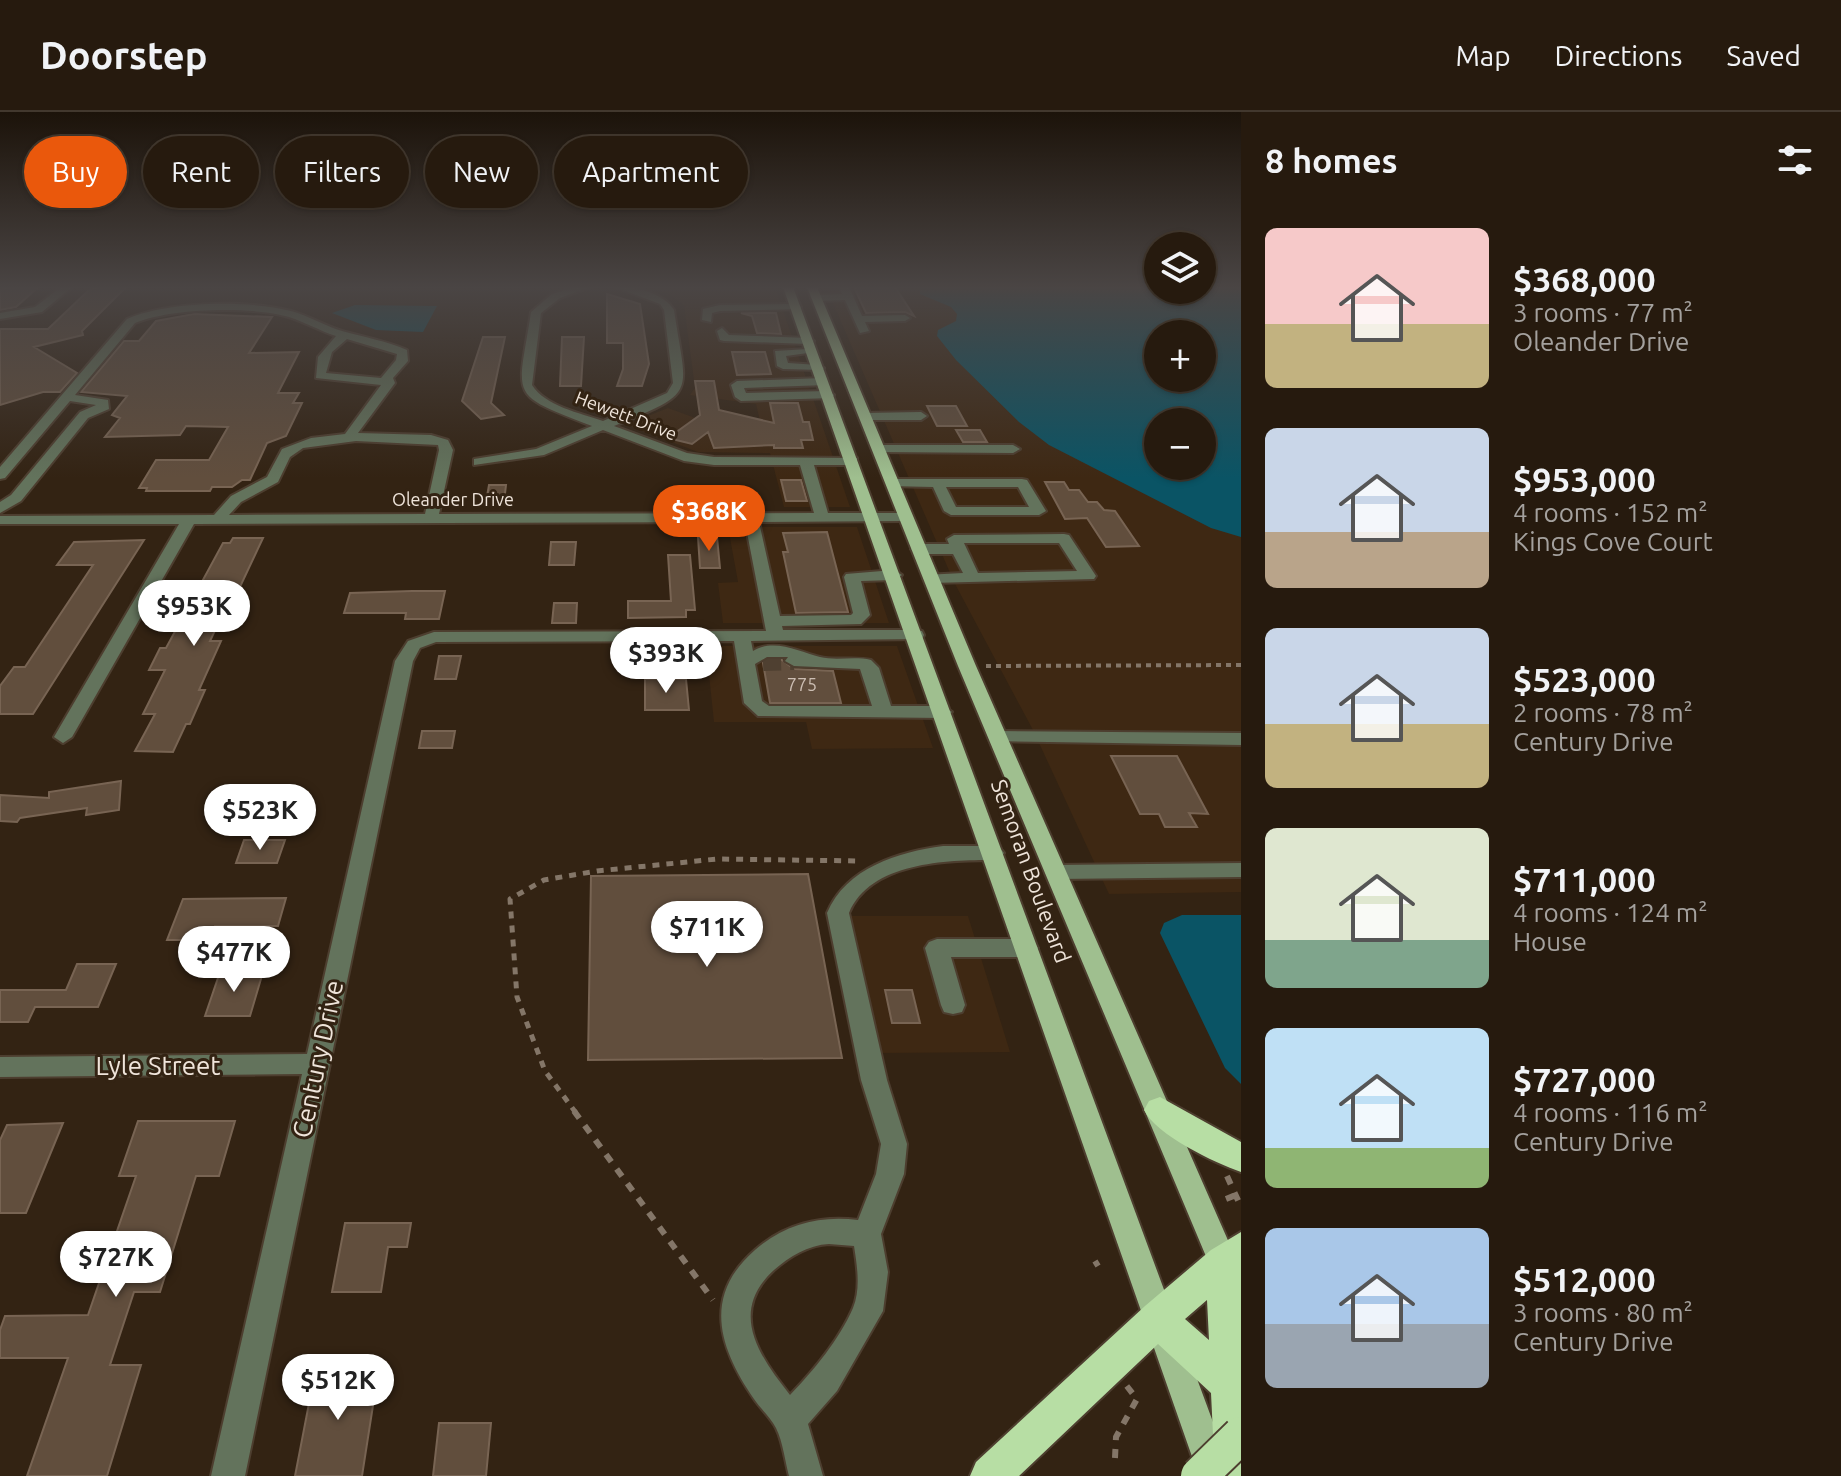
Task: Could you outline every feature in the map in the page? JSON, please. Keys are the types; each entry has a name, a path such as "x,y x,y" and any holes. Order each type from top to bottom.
{"highway":[{"path":"1160,1110 1236,1163"},
{"path":"990,1476 1158,1319 1232,1255"},
{"path":"1232,1255 1235,1476"},
{"path":"1158,1319 1235,1389"},
{"path":"1199,1476 1241,1435"}],"main road":[{"name":"Semoran Boulevard","path":"809,351 818,368 916,635 1215,1476"},
{"name":"Semoran Boulevard","path":"838,351 967,666 1056,872 1160,1110 1232,1255 1241,1304"}],"street":[{"path":"0,475 106,351"},
{"path":"328,351 319,369 320,376 388,381"},
{"path":"348,438 402,361 403,352 400,351"},
{"name":"Hewett Drive","path":"531,351 526,385 532,395 546,404 684,457 714,461 852,461"},
{"path":"479,462 509,460 539,452 672,395 679,383 675,351"},
{"path":"783,351 779,353 783,366 787,368 818,368"},
{"path":"737,385 825,388 741,397 737,385"},
{"path":"0,511 16,498 84,415 105,406 104,403 63,402"},
{"path":"865,417 921,416"},
{"path":"219,519 226,505 235,497 273,479 285,453 296,446 319,440 348,438 431,439 443,443 446,450 431,518"},
{"path":"879,449 1013,449"},
{"path":"806,461 822,517"},
{"path":"893,483 1022,483 1039,511 951,511 938,484"},
{"name":"Oleander Drive","path":"0,511 189,519 906,517"},
{"path":"751,517 774,628"},
{"path":"63,737 189,519"},
{"path":"931,578 973,578 1088,576 1064,538 954,539 973,578"},
{"path":"919,549 959,549"},
{"path":"894,575 852,577 862,615 855,620 774,628 742,636 755,660 753,703 764,712 943,712"},
{"path":"774,628 916,635"},
{"name":"Century Drive","path":"228,1476 404,661 414,645 434,637 742,636"},
{"path":"755,660 762,652 792,652 816,661"},
{"path":"794,661 856,661 870,668 883,712"},
{"path":"998,737 1241,739"},
{"path":"790,1419 826,1380 868,1311 873,1272 867,1234 890,1174 894,1144 871,1065 838,912 845,899 863,881 895,865 940,853 993,853"},
{"path":"1056,872 1241,870"},
{"path":"953,1005 937,948 1026,948"},
{"name":"Lyle Street","path":"0,1067 317,1064"},
{"path":"806,1476 790,1419 764,1391 736,1331 736,1296 748,1275 771,1253 819,1231 867,1234"}],"path":[{"path":"967,666 1241,665"},
{"path":"736,1331 545,1071 517,997 510,899 544,880 597,871 717,859 861,861 895,865"},
{"path":"1236,1163 1226,1173 1241,1207"},
{"path":"1226,1199 1236,1195"},
{"path":"1115,1458 1116,1437 1137,1399 1123,1381"}],"shaded area":[{"path":"690,351 797,351 850,507 784,507 770,453 698,452 632,427 633,422 668,408 717,426 761,425 756,404 690,395 695,388"},
{"path":"854,351 1144,351 1144,392 1216,392 1216,351 1241,351 1241,892 1109,894 1033,730 954,582"},
{"path":"728,527 857,527 889,623 723,623 718,583 738,582"},
{"path":"706,646 897,646 933,748 812,749 806,722 714,722"},
{"path":"847,916 968,916 1010,1052 876,1053"}],"water":[{"path":"949,351 1144,351 1144,392 1216,392 1216,351 1241,351 1241,537 1211,528 1049,445 1019,422"},
{"path":"1182,915 1241,915 1241,1084 1225,1068 1160,933 1164,923"}],"building":[{"path":"0,351 40,351 77,373 60,392 43,392 0,405"},
{"path":"116,351 299,352 278,393 299,393 293,403 302,403 286,436 267,443 250,480 242,480 232,487 212,487 210,491 146,491 147,488 139,488 156,460 209,460 228,427 186,426 180,435 105,437 120,418 112,415 127,396 81,392"},
{"path":"479,351 502,351 491,403 504,415 481,419 462,401"},
{"path":"561,351 583,351 581,386 560,386"},
{"path":"623,351 647,351 649,364 642,386 617,386 623,369"},
{"path":"732,352 765,352 771,374 737,375"},
{"path":"695,381 714,381 719,410 774,423 770,403 798,403 803,422 809,422 813,440 801,440 803,448 774,448 774,445 714,448 708,432 692,444 668,438 700,415"},
{"path":"927,406 956,406 967,426 937,426"},
{"path":"956,430 980,430 987,442 963,442"},
{"path":"781,480 801,480 807,501 786,501"},
{"path":"1045,482 1064,482 1069,490 1079,490 1088,502 1097,502 1104,510 1115,511 1139,546 1106,547 1087,518 1065,519"},
{"path":"489,485 506,485 504,502 486,502"},
{"path":"827,532 848,612 796,613 783,552 788,552 783,533"},
{"path":"698,537 717,537 720,568 700,568"},
{"path":"233,538 263,538 239,589 231,589 216,622 219,622 210,641 221,641 199,690 205,690 190,724 186,724 173,752 135,751 155,714 143,714 165,670 149,670 160,648 166,648 223,543 230,543"},
{"path":"144,540 33,714 0,714 0,686 14,667 25,667 93,565 57,565 74,542"},
{"path":"551,542 576,542 574,565 549,565"},
{"path":"668,555 690,555 695,610 686,610 686,617 628,618 628,601 671,601"},
{"path":"445,591 439,619 405,619 406,613 344,613 350,593"},
{"path":"554,603 577,603 576,623 552,623"},
{"path":"439,656 461,656 456,679 435,679"},
{"path":"782,660 794,669 833,671 841,703 770,703 763,663"},
{"path":"645,679 686,679 689,710 645,710"},
{"path":"422,731 455,731 452,748 419,748"},
{"path":"1111,756 1177,756 1208,814 1189,813 1197,827 1165,827 1159,814 1140,814"},
{"path":"121,781 119,810 86,815 87,808 20,818 17,822 0,821 0,795 49,798 49,792"},
{"path":"244,840 285,840 277,863 236,863"},
{"path":"808,874 842,1058 588,1060 591,876"},
{"path":"286,898 278,926 215,926 211,940 167,940 183,899"},
{"path":"77,964 116,964 98,1007 35,1007 28,1022 0,1022 0,990 66,990"},
{"path":"220,972 263,972 250,1016 205,1016"},
{"path":"885,990 912,990 920,1023 892,1023"},
{"path":"138,1121 235,1121 219,1176 196,1176 160,1292 134,1292 110,1365 141,1365 107,1476 27,1476 68,1358 0,1358 0,1330 5,1316 88,1315 136,1176 119,1176"},
{"path":"63,1123 26,1213 0,1213 0,1140 7,1125"},
{"path":"345,1223 411,1223 407,1247 388,1247 381,1292 332,1292"},
{"path":"316,1367 379,1367 362,1476 295,1476"},
{"path":"439,1423 491,1423 486,1476 433,1476"}],"tunnel":[{"path":"763,662 794,661"}]}
